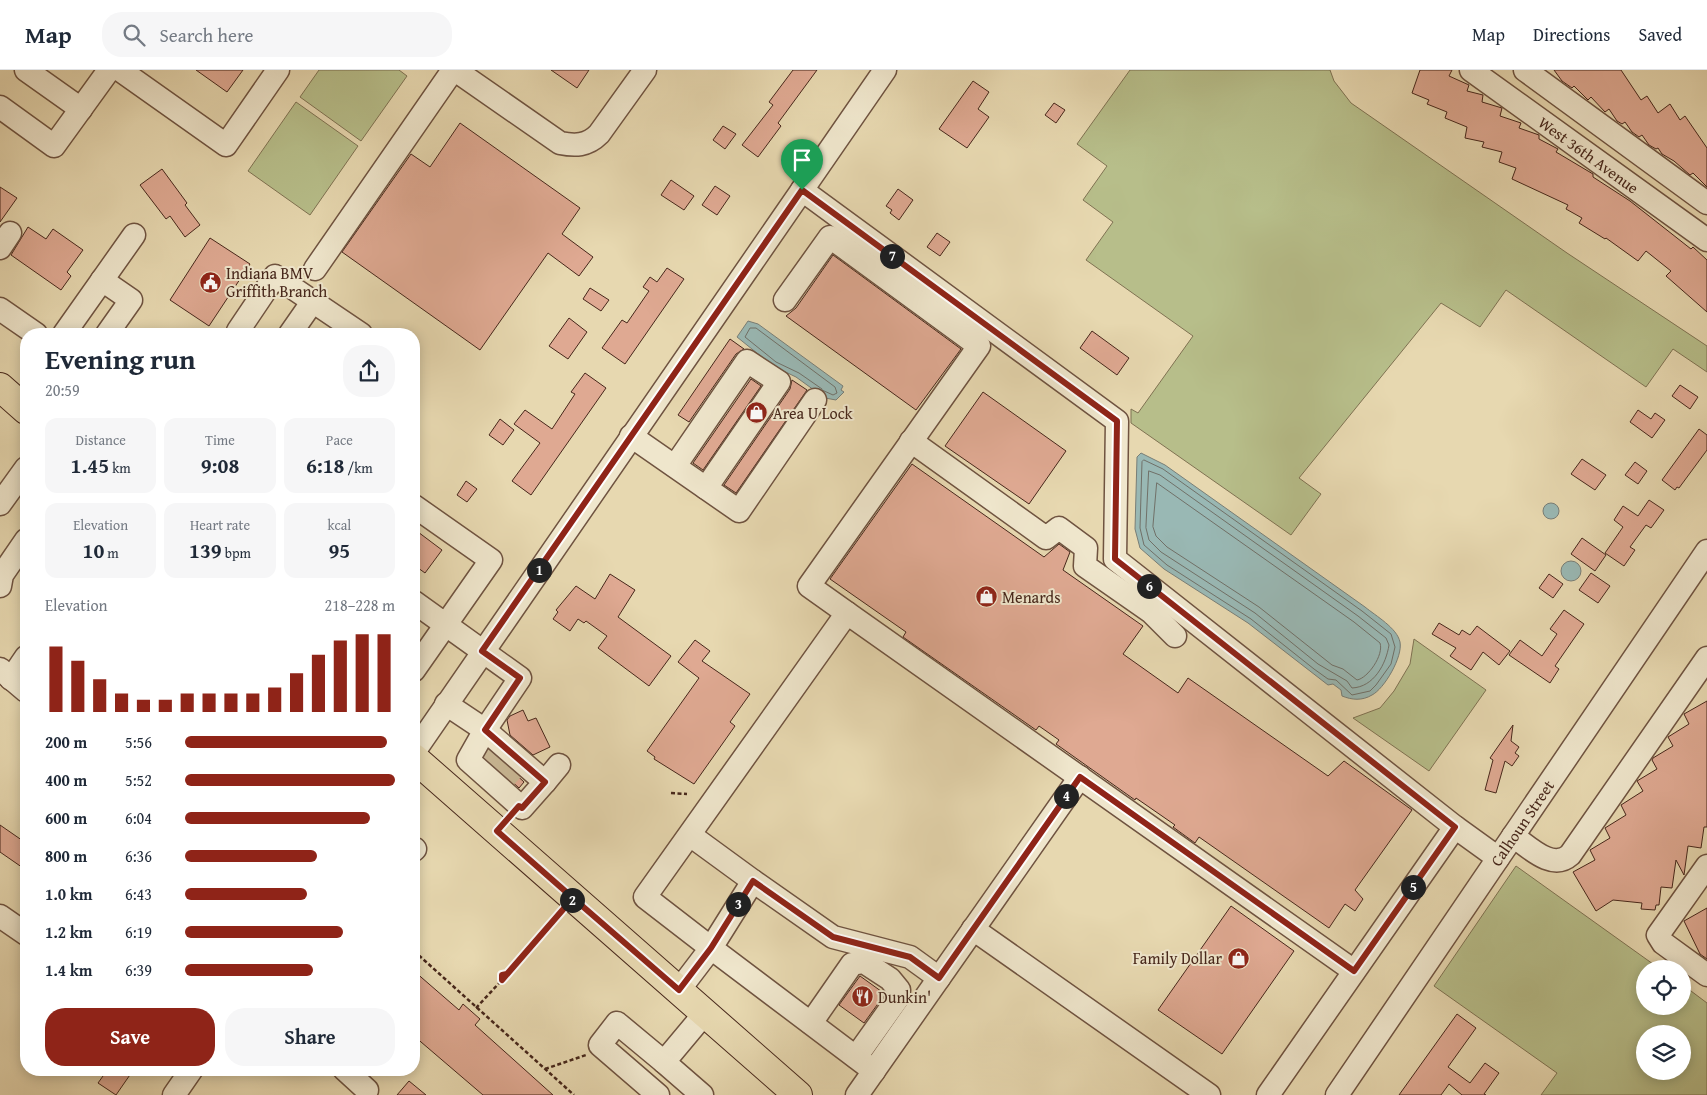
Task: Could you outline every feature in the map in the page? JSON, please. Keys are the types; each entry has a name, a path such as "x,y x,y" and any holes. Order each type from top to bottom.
{"main road":[{"path":"420,763 798,1095"}],"street":[{"path":"26,70 81,109"},
{"path":"0,107 54,146 109,70"},
{"path":"120,70 226,145 278,70"},
{"path":"315,269 454,70 560,143 574,146 583,144 599,134 644,70"},
{"path":"420,743 884,70"},
{"name":"West 36th Avenue","path":"1471,70 1707,240"},
{"name":"West 36th Avenue","path":"1525,70 1707,203"},
{"path":"802,190 1117,421 1115,559 1455,827 1498,858"},
{"path":"69,328 134,235"},
{"path":"785,300 830,237 979,346 809,586 1354,971"},
{"path":"240,328 275,276 349,328"},
{"path":"102,280 131,300 111,328"},
{"path":"294,328 313,301"},
{"path":"0,308 28,328"},
{"path":"675,466 747,360 779,382 706,488"},
{"path":"631,436 739,511 815,400"},
{"path":"911,441 1046,538 1060,528 1086,548 1085,566 1151,612 1175,636"},
{"path":"0,504 20,476"},
{"path":"420,510 491,560 420,662"},
{"path":"0,586 2,575 20,549"},
{"name":"Calhoun Street","path":"1337,1095 1707,551"},
{"path":"420,606 520,678 485,730 468,760 499,767 545,782"},
{"path":"847,613 645,898 856,1057 867,1087"},
{"path":"1513,836 1547,859 1560,862 1573,851 1707,658"},
{"path":"12,680 20,667"},
{"path":"446,704 485,730 499,767 519,806"},
{"path":"519,806 522,808 559,765"},
{"path":"453,792 499,767"},
{"path":"867,1087 939,978 1080,777"},
{"path":"497,831 519,806"},
{"path":"1268,1095 1455,827"},
{"path":"690,835 833,937 910,957 939,978"},
{"path":"1707,866 1660,932 1659,938 1707,974"},
{"path":"679,990 711,948 753,881"},
{"path":"0,916 20,930"},
{"path":"973,930 1208,1095"},
{"path":"810,1023 852,964 867,963 890,979 899,990 898,998 856,1057"},
{"path":"664,1062 705,1013"},
{"path":"658,1095 600,1045 617,1023 701,1095"},
{"path":"174,1095 187,1076"},
{"path":"352,1076 367,1090"}],"path":[{"path":"672,793 687,794"},
{"path":"476,1009 502,980 502,975 507,974 573,898"},
{"path":"420,957 476,1009 574,1095"},
{"path":"545,1069 578,1058"}],"green space":[{"path":"319,70 399,70 407,76 361,141 300,97"},
{"path":"1130,70 1330,70 1334,81 1351,103 1567,253 1707,346 1707,372 1673,349 1646,387 1506,290 1480,327 1441,303 1299,478 1321,494 1291,535 1131,423 1131,409 1138,413 1193,336 1086,260 1113,222 1083,200 1107,166 1077,144"},
{"path":"296,102 358,146 310,215 248,171"},
{"path":"1414,639 1486,690 1429,771 1353,718 1380,708 1394,691 1410,664"},
{"path":"1516,866 1647,960 1636,960 1636,1015 1691,1015 1691,991 1707,1003 1707,1095 1541,1095 1557,1073 1434,986"}],"water":[{"path":"748,321 758,324 843,386 841,390 844,392 836,400 825,398 796,377 773,366 737,337"},
{"path":"1141,453 1165,465 1391,627 1400,642 1399,656 1392,672 1377,692 1361,699 1342,696 1341,690 1333,684 1328,685 1248,623 1164,569 1140,548 1135,529 1137,457"},
{"path":"1548,503 1554,503 1559,508 1557,517 1548,519 1543,514 1543,508"},
{"path":"1571,561 1578,564 1581,571 1578,578 1571,581 1564,578 1561,571 1564,564"}],"building":[{"path":"196,70 243,70 227,92"},
{"path":"551,70 589,70 577,88"},
{"path":"793,70 817,70 778,123 781,126 758,157 742,145 773,105 769,102"},
{"path":"1420,70 1452,70 1449,76 1469,85 1467,91 1483,95 1482,102 1502,108 1500,116 1521,123 1519,128 1539,135 1539,139 1558,149 1556,152 1593,174 1593,177 1630,201 1691,249 1693,247 1707,260 1707,312 1666,276 1671,271 1646,251 1638,261 1606,238 1579,223 1582,218 1566,209 1568,205 1512,179 1516,168 1499,162 1502,152 1482,147 1484,142 1465,138 1467,127 1445,118 1447,112 1427,104 1429,100 1412,93"},
{"path":"1554,70 1621,70 1641,100 1647,96 1658,113 1670,104 1680,120 1685,116 1707,148 1707,187 1693,173 1690,175 1674,161 1662,154 1658,148 1656,149 1649,145 1642,135 1639,137 1632,132 1625,122 1622,124 1617,121 1609,109 1605,112 1591,97 1588,100 1574,86 1572,88 1562,81"},
{"path":"973,81 989,92 978,109 989,117 967,148 939,129"},
{"path":"1054,103 1065,110 1056,123 1045,115"},
{"path":"460,123 580,208 562,234 593,257 579,276 548,253 480,350 342,252 411,154 430,167"},
{"path":"723,126 736,134 725,149 713,140"},
{"path":"162,169 187,203 185,205 200,225 185,237 170,216 166,219 140,185"},
{"path":"671,180 694,196 684,210 661,195"},
{"path":"715,186 730,196 717,215 702,205"},
{"path":"0,187 17,198 0,222"},
{"path":"898,189 913,200 899,220 890,213 892,210 886,206"},
{"path":"28,227 46,239 53,229 83,250 67,272 71,276 61,290 11,255"},
{"path":"937,233 950,242 940,256 927,247"},
{"name":"Indiana BMV Griffith Branch","path":"210,238 250,264 209,326 170,300"},
{"path":"833,255 961,349 916,410 786,316 796,308"},
{"path":"667,268 684,279 625,364 602,348 622,320 627,323 649,291 643,287 650,277 657,282"},
{"path":"590,288 609,300 601,311 583,299"},
{"path":"569,318 587,332 568,359 549,346"},
{"path":"1092,331 1129,358 1117,375 1080,348"},
{"path":"730,339 744,349 736,354 689,422 678,415"},
{"path":"585,373 606,388 531,495 512,481 540,443 514,424 525,410 552,429 575,394 571,392"},
{"path":"751,379 761,386 703,470 693,463"},
{"path":"792,380 807,390 736,493 724,485 790,389"},
{"path":"1680,385 1698,397 1690,409 1672,396"},
{"path":"983,392 1066,451 1029,504 945,446"},
{"path":"1638,410 1651,419 1655,413 1665,420 1652,438 1630,422"},
{"path":"500,419 514,430 503,445 489,435"},
{"path":"1699,429 1707,435 1707,450 1679,488 1677,487 1675,490 1662,480"},
{"path":"1582,459 1606,475 1595,490 1571,474"},
{"path":"1635,462 1647,471 1638,484 1625,475"},
{"path":"912,464 1044,557 1059,544 1070,552 1063,570 1143,626 1123,654 1178,693 1188,678 1328,776 1344,761 1412,810 1355,890 1363,899 1355,911 1345,904 1329,928 1199,837 1195,843 1173,827 1175,825 1136,798 1135,800 1056,744 1059,740 1039,726 1036,730 903,637 906,632 830,579"},
{"path":"466,481 477,489 467,502 457,495"},
{"path":"1649,500 1664,510 1651,528 1646,525 1630,547 1635,550 1624,566 1605,553 1623,527 1614,520 1623,506 1638,516"},
{"path":"420,534 442,550 425,573 420,569"},
{"path":"1582,538 1606,555 1595,571 1571,554"},
{"path":"1591,573 1610,586 1598,603 1579,590"},
{"path":"610,574 635,590 618,617 671,656 649,686 598,648 607,636 586,621 584,623 578,619 570,631 553,619 558,612 556,610 576,586 595,599"},
{"path":"1549,574 1563,584 1553,598 1539,588"},
{"path":"1564,610 1584,624 1555,666 1559,669 1550,683 1509,655 1520,640 1542,656 1557,634 1550,629"},
{"path":"1439,623 1459,635 1462,630 1470,635 1477,626 1510,651 1499,665 1483,652 1471,670 1450,656 1456,648 1432,634"},
{"path":"695,640 710,651 702,661 750,694 730,722 735,726 694,784 654,759 655,757 647,751 699,678 678,662"},
{"path":"1707,701 1707,827 1704,827 1701,848 1688,846 1684,875 1676,860 1672,888 1661,887 1659,905 1656,905 1655,910 1641,909 1642,903 1613,900 1596,911 1573,872 1595,860 1590,850 1610,838 1605,828 1626,815 1621,805 1643,791 1637,781 1657,769 1652,760 1653,758 1673,746 1668,737 1689,724 1684,714"},
{"path":"523,710 528,721 536,718 550,747 533,755 510,735 507,720 510,716"},
{"path":"1513,725 1511,741 1519,747 1515,753 1519,756 1512,766 1505,761 1496,793 1485,790 1493,760 1490,758"},
{"path":"489,750 524,782 519,788 485,757"},
{"path":"0,825 20,839 20,866 0,852"},
{"path":"1231,906 1294,951 1222,1054 1158,1010"},
{"path":"1707,908 1707,959 1700,954 1684,921"},
{"path":"420,976 459,1010 463,1004 480,1019 475,1025 553,1095 483,1095 420,1041"},
{"name":"Dunkin'","path":"860,976 885,994 864,1023 839,1005"},
{"path":"1457,1014 1476,1028 1448,1067 1470,1083 1485,1063 1499,1073 1484,1094 1486,1095 1462,1095 1449,1084 1441,1095 1399,1095"},
{"path":"103,1076 129,1076 116,1095 98,1083"},
{"path":"409,1081 426,1095 397,1095"}],"tunnel":[{"path":"489,765 500,753"},
{"path":"504,779 516,766"}],"place":[{"name":"Indiana BMV Griffith Branch","path":"210,282"},
{"name":"Area U Lock","path":"757,413"},
{"name":"Menards","path":"986,597"},
{"name":"Family Dollar","path":"1238,958"},
{"name":"Dunkin'","path":"862,997"}],"route":[{"path":"802,190 482,651 520,678 485,730 545,782 522,808 519,806 497,831 573,898 502,980 502,975 507,974 573,898 679,990 711,948 753,881 833,937 910,957 939,978 1080,777 1354,971 1455,827 1115,559 1117,421 802,190"}]}
